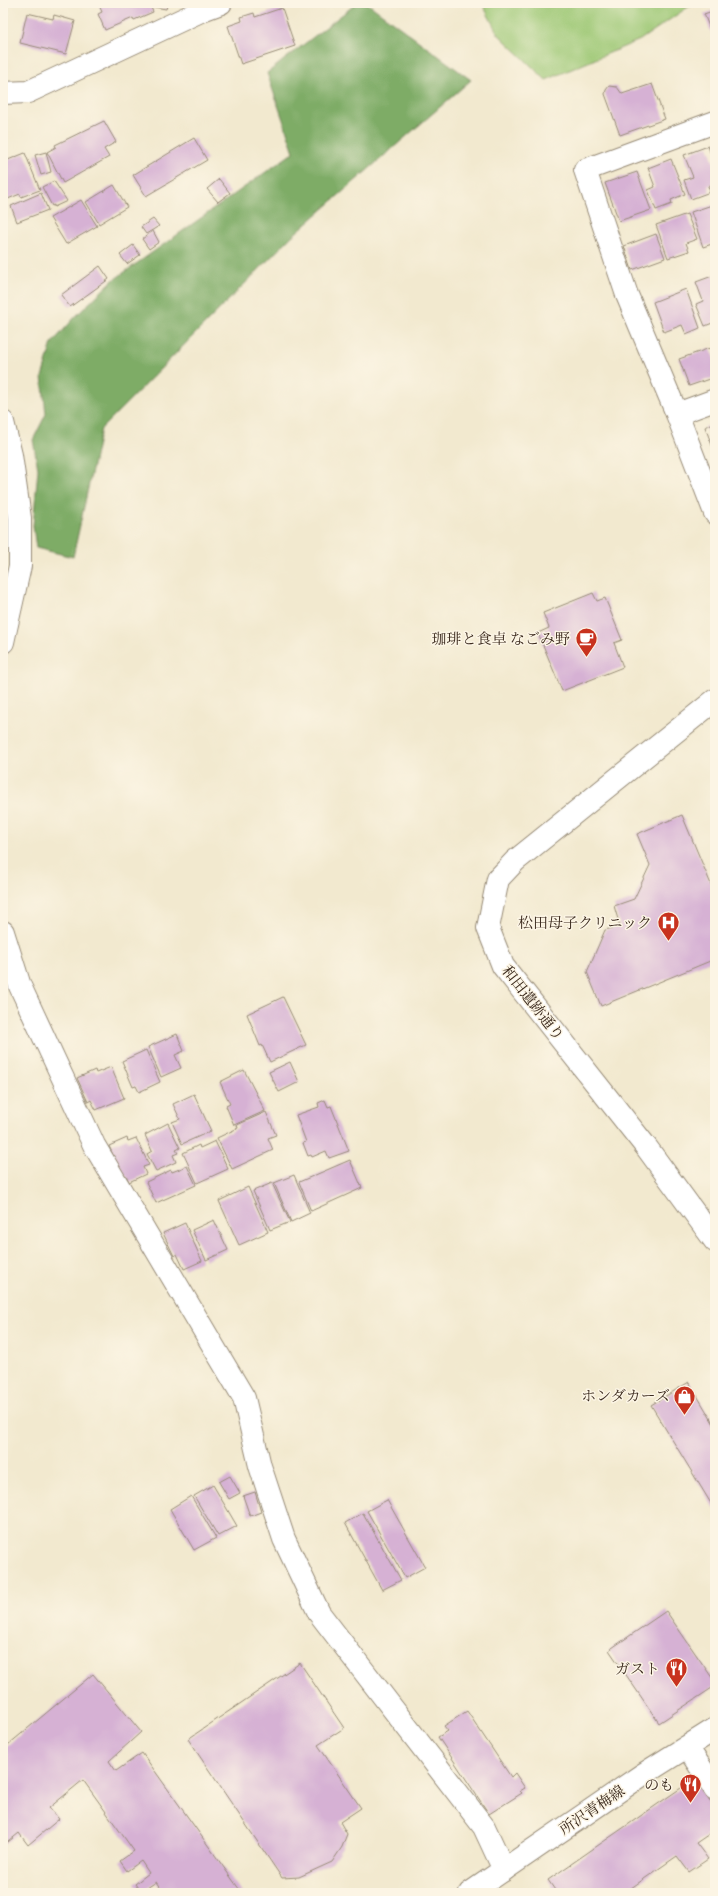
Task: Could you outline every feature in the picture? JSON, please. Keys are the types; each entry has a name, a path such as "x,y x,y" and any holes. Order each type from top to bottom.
{"street":[{"path":"3,93 28,92 205,9 221,3"},
{"path":"715,122 585,170 629,300 677,414 715,513"},
{"path":"677,414 715,400"},
{"path":"3,422 12,455 20,518 20,566 3,642"},
{"name":"和田遺跡通り","path":"715,700 515,861 498,879 488,928 503,966 647,1148 715,1241"},
{"path":"3,932 20,986 94,1146 244,1398 260,1466 284,1539 319,1613 484,1827 504,1870"},
{"name":"所沢青梅線","path":"470,1893 642,1775 715,1729"},
{"path":"687,1747 715,1789"}],"green space":[{"path":"357,3 367,3 471,80 292,236 101,429 73,557 36,548 33,526 38,469 33,440 46,414 42,377 52,343 76,316 112,281 294,152 267,73"},
{"path":"482,3 694,3 640,40 546,80 498,34"}],"building":[{"path":"98,3 149,3 153,12 134,20 133,18 105,30 98,14 102,12"},
{"path":"155,3 168,3 166,9 154,7"},
{"path":"282,8 295,46 241,64 228,26 242,21 241,17 254,13 255,17"},
{"path":"715,10 715,42 704,14"},
{"path":"27,13 53,19 54,15 75,21 66,54 20,43"},
{"path":"652,84 665,119 620,135 605,94 606,90 609,86 617,87 622,94"},
{"path":"104,121 116,142 104,149 109,157 63,183 47,152 56,147 55,145"},
{"path":"194,138 207,160 146,196 133,175"},
{"path":"708,146 715,165 715,183 708,186 710,192 691,199 684,180 693,177 684,155"},
{"path":"46,152 51,172 41,175 35,155"},
{"path":"25,153 40,190 21,197 20,194 3,201 3,162"},
{"path":"671,159 685,194 671,200 672,204 656,210 648,190 655,187 648,168"},
{"path":"637,172 651,210 619,221 605,183"},
{"path":"219,179 230,193 218,202 207,189"},
{"path":"54,181 67,201 54,207 54,205 52,206 42,187"},
{"path":"114,185 127,207 99,224 86,202"},
{"path":"41,193 48,210 17,222 11,206"},
{"path":"81,200 97,226 66,244 50,218"},
{"path":"715,204 715,243 703,247 691,212"},
{"path":"687,214 697,239 686,243 689,251 668,258 656,225"},
{"path":"153,219 159,226 146,234 141,227"},
{"path":"153,231 159,242 149,249 142,239"},
{"path":"656,234 665,258 632,270 624,246"},
{"path":"133,245 140,255 127,264 120,255"},
{"path":"100,266 109,279 70,307 61,295"},
{"path":"715,275 715,322 705,326 696,304 703,301 696,282"},
{"path":"686,289 700,328 686,334 682,325 664,332 653,302"},
{"path":"710,348 715,361 715,377 689,386 679,359"},
{"path":"715,423 715,453 705,427"},
{"path":"593,593 597,601 605,598 622,640 614,643 623,667 562,691 538,633 549,628 543,613"},
{"path":"682,815 715,894 715,959 601,1006 587,972 605,930 620,926 614,906 634,899 650,865 637,834"},
{"path":"283,997 306,1045 270,1062 262,1045 260,1046 247,1014"},
{"path":"177,1034 184,1051 175,1055 181,1068 161,1077 148,1047"},
{"path":"146,1050 160,1082 139,1092 136,1086 133,1087 122,1061"},
{"path":"290,1062 299,1082 279,1092 269,1072"},
{"path":"111,1067 124,1098 96,1110 91,1100 88,1102 77,1078 95,1070 96,1073"},
{"path":"244,1070 265,1111 234,1125 226,1106 230,1104 220,1082"},
{"path":"194,1094 211,1131 182,1144 172,1122 180,1119 173,1104"},
{"path":"325,1100 328,1107 331,1106 349,1151 329,1158 326,1151 312,1157 311,1155 308,1156 303,1143 306,1142 296,1115 319,1107 318,1103"},
{"path":"266,1112 276,1135 268,1138 273,1150 232,1169 217,1138 238,1128 237,1125"},
{"path":"168,1123 180,1148 176,1150 178,1153 173,1155 176,1162 156,1171 147,1154 152,1151 145,1135"},
{"path":"127,1138 128,1141 136,1138 149,1165 143,1167 146,1174 129,1182 126,1175 123,1177 109,1146"},
{"path":"215,1141 228,1169 197,1183 183,1153 199,1145 200,1148"},
{"path":"350,1160 362,1188 311,1211 299,1182"},
{"path":"187,1166 196,1185 156,1203 146,1182 171,1170 172,1172"},
{"path":"294,1175 310,1213 291,1222 274,1183"},
{"path":"272,1183 290,1222 270,1230 253,1191"},
{"path":"248,1187 268,1232 239,1245 219,1201"},
{"path":"214,1220 228,1250 206,1260 192,1230"},
{"path":"185,1223 202,1261 184,1269 177,1254 174,1256 163,1233"},
{"path":"689,1382 715,1426 715,1510 651,1405"},
{"path":"230,1476 240,1493 229,1499 219,1482"},
{"path":"213,1485 237,1526 218,1536 194,1496"},
{"path":"255,1492 261,1512 250,1516 243,1496"},
{"path":"191,1496 216,1538 194,1550 170,1509"},
{"path":"387,1500 425,1567 405,1578 367,1511"},
{"path":"363,1513 401,1580 382,1590 345,1523"},
{"path":"666,1611 715,1682 715,1686 659,1723 609,1650"},
{"path":"300,1663 344,1728 318,1745 361,1808 340,1822 347,1834 342,1847 332,1862 299,1877 282,1878 188,1739"},
{"path":"93,1674 141,1732 109,1761 116,1771 142,1753 242,1893 164,1893 156,1882 141,1892 135,1884 149,1873 141,1861 127,1871 120,1861 134,1851 83,1780 49,1808 59,1819 28,1845 19,1833 3,1846 3,1749"},
{"path":"467,1711 511,1777 515,1773 525,1788 520,1791 522,1793 489,1814 438,1737 448,1731 444,1726"},
{"path":"694,1779 715,1809 715,1830 696,1843 708,1859 689,1872 677,1856 624,1893 557,1893 548,1880"}],"place":[{"name":"珈琲と食卓 なごみ野","path":"586,658"},
{"name":"松田母子クリニック","path":"668,942"},
{"name":"ホンダカーズ","path":"685,1416"},
{"name":"ガスト","path":"676,1688"},
{"name":"のも","path":"690,1804"}]}
